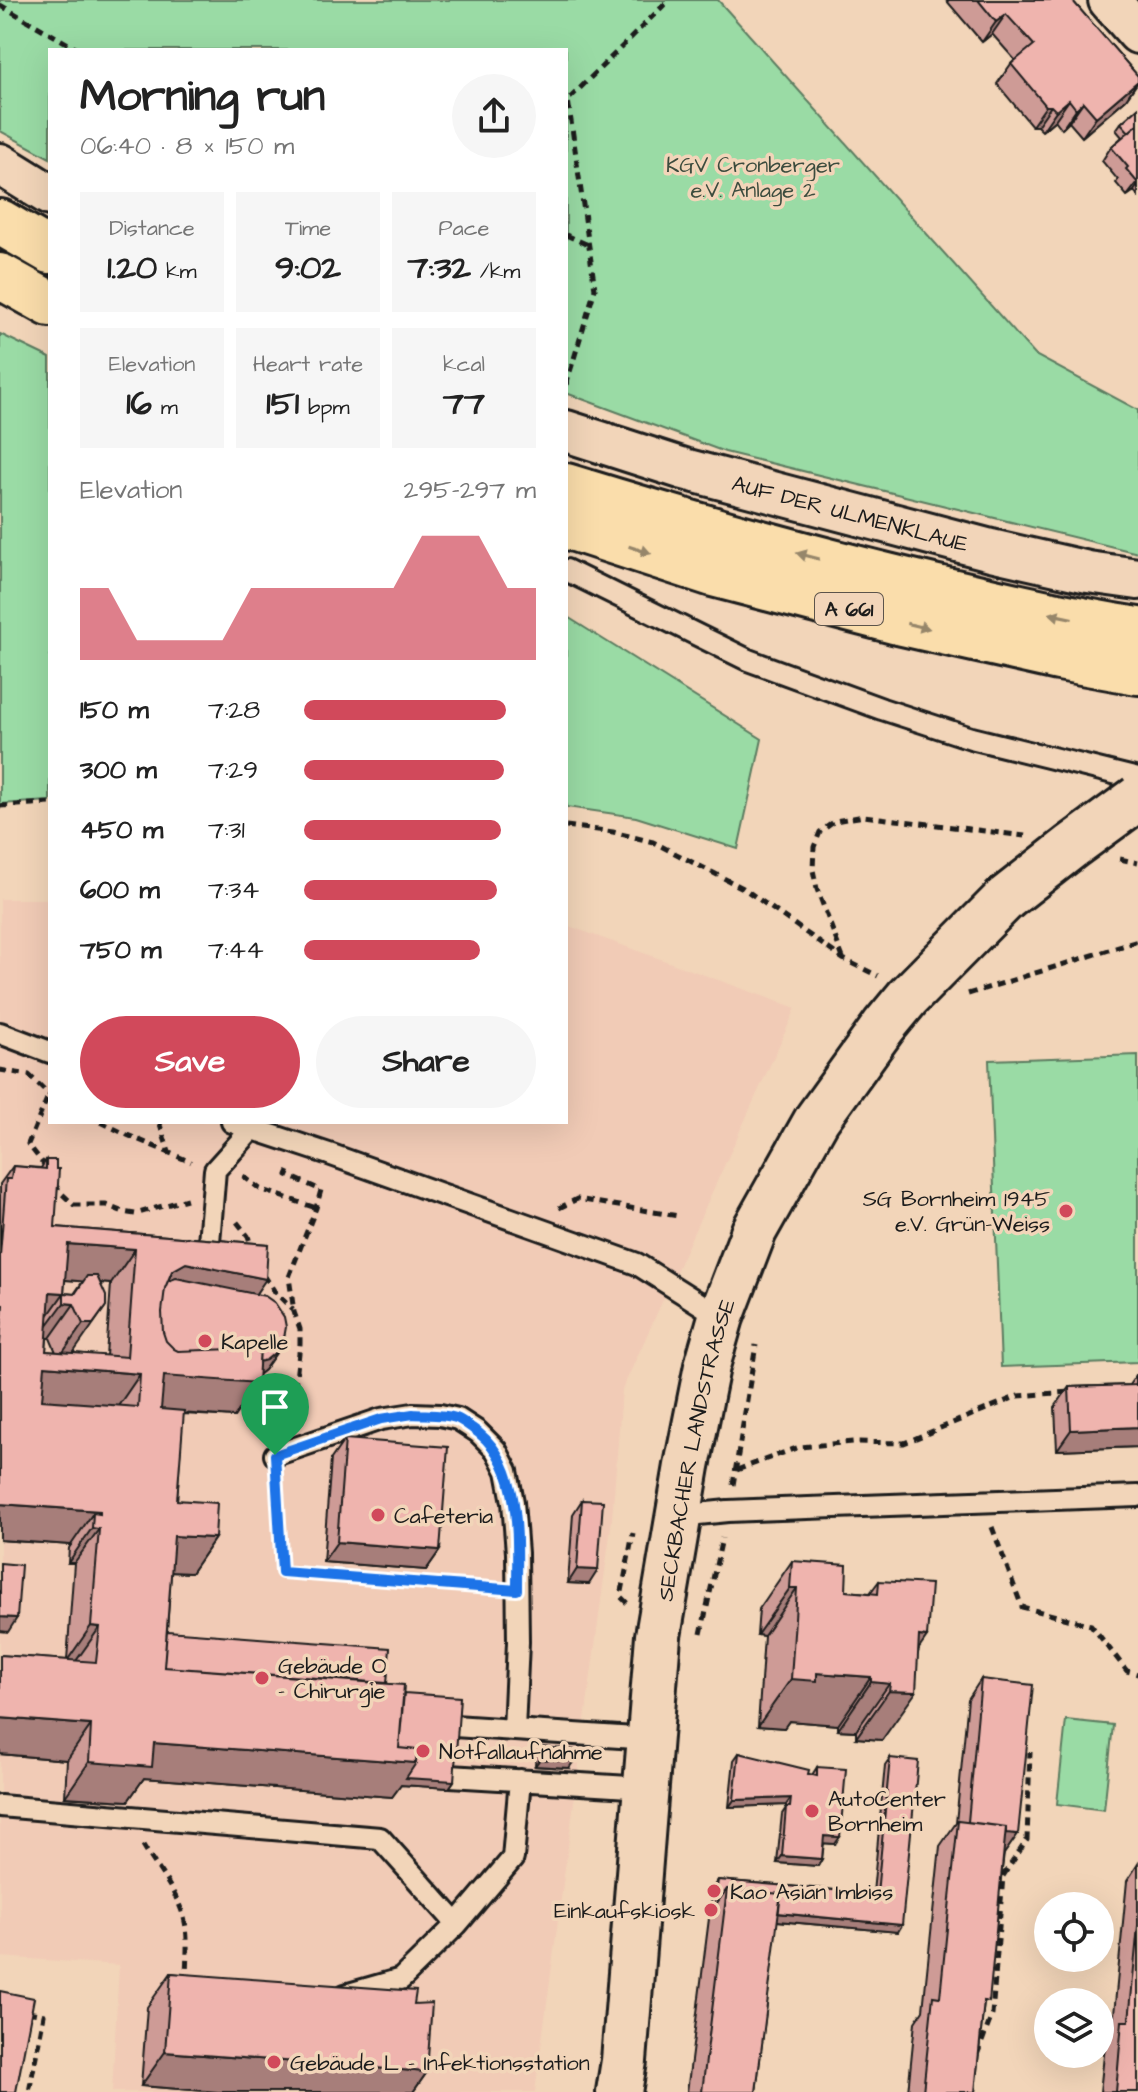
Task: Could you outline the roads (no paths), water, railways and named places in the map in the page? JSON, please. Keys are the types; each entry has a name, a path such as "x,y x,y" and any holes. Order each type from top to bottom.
{"highway":[{"path":"0,222 48,250"},
{"path":"0,276 48,303"},
{"name":"A 661","path":"568,487 692,525 885,576 1138,630"},
{"name":"A 661","path":"568,527 713,574 879,617 1059,658 1138,672"}],"main road":[{"name":"SECKBACHER LANDSTRASSE","path":"619,2092 658,1636 707,1366 721,1317 754,1231 817,1119 908,997 1006,898 1138,798"}],"street":[{"path":"1109,0 1138,33"},
{"path":"0,164 48,194"},
{"name":"AUF DER ULMENKLAUE","path":"568,432 684,469 991,550 1088,572 1138,579"}],"lane":[{"path":"568,571 748,660 882,709 971,738 1138,779"},
{"path":"0,1033 48,1051"},
{"path":"238,1124 637,1264 721,1317"},
{"path":"206,1275 215,1170 252,1129"},
{"path":"275,1455 381,1419 413,1414 458,1419 478,1432 496,1450 507,1471 513,1502 518,1642 514,1730"},
{"path":"678,1516 728,1511 1138,1496"},
{"path":"454,1726 650,1739"},
{"path":"450,1776 646,1788"},
{"path":"332,1998 401,1979 457,1924 513,1858 520,1780"},
{"path":"0,1806 380,1838 457,1924"}],"place":[{"name":"SG Bornheim 1945 e.V. Grün-Weiss","path":"1066,1211"},
{"name":"Kapelle","path":"205,1341"},
{"name":"Cafeteria","path":"378,1515"},
{"name":"Gebäude O - Chirurgie","path":"262,1678"},
{"name":"Notfallaufnahme","path":"423,1751"},
{"name":"AutoCenter Bornheim","path":"812,1811"},
{"name":"Kao Asian Imbiss","path":"714,1891"},
{"name":"Einkaufskiosk","path":"711,1910"},
{"name":"Gebäude L - Infektionsstation","path":"274,2062"}],"park label":[{"name":"KGV Cronberger e.V. Anlage 2","path":"753,176"}]}
